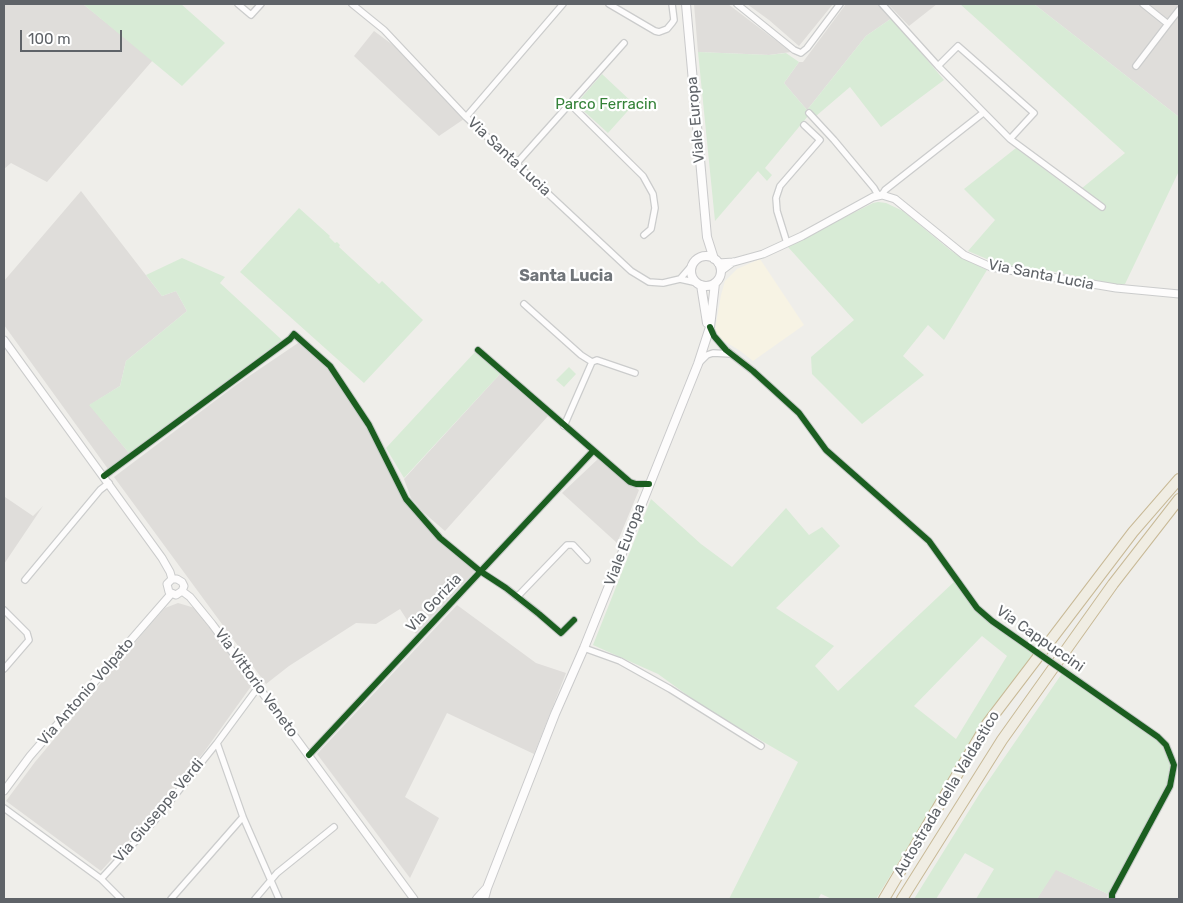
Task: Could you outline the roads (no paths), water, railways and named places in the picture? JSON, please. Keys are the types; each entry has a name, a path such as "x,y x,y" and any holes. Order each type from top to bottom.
{"highway":[{"name":"Autostrada della Valdastico","path":"884,899 987,724 1134,532 1179,478"},
{"name":"Autostrada della Valdastico","path":"902,899 973,784 1026,704 1107,592 1179,498"}],"main road":[{"name":"Viale Europa","path":"686,4 707,237 718,264"},
{"name":"Viale Europa","path":"701,257 707,237"},
{"path":"701,257 710,257 718,264 718,279 707,286 699,284 691,273 693,264 701,257"},
{"name":"Viale Europa","path":"484,899 555,714 584,648 698,364 709,328 715,282"},
{"name":"Viale Europa","path":"699,284 709,328"},
{"name":"Viale Europa","path":"477,899 487,888"}],"street":[{"path":"238,4 251,15 261,4"},
{"name":"Via Santa Lucia","path":"352,4 384,30 466,117 637,276 649,282 663,283 680,279 699,284"},
{"path":"466,117 563,4"},
{"path":"609,4 655,32 667,29 674,20 672,4"},
{"path":"737,4 794,50 801,53 807,48 840,4"},
{"path":"882,4 938,66 1010,139 1102,207"},
{"path":"1143,4 1168,24"},
{"path":"1136,66 1179,10"},
{"path":"516,164 624,43"},
{"path":"938,66 958,46 1034,113 1010,139"},
{"path":"570,104 644,176 653,194 655,208 651,230 644,235"},
{"path":"809,113 880,195"},
{"path":"718,264 734,262 763,254 880,195 983,113"},
{"path":"787,243 777,211 776,198 780,186 820,140 804,125"},
{"name":"Via Santa Lucia","path":"880,195 895,199 964,254 991,267 1116,288 1179,294"},
{"path":"680,279 693,264"},
{"path":"524,304 581,355 592,362"},
{"name":"Via Cappuccini","path":"709,328 731,354 753,371 799,413 826,450 929,541 978,608 992,621 1158,737 1166,745 1174,765 1170,786 1112,894 1112,899"},
{"path":"104,476 290,339 294,334 330,366 369,425 406,499 440,538 480,571 517,597 561,634 574,620"},
{"name":"Via Vittorio Veneto","path":"4,340 166,563 172,579"},
{"path":"706,341 710,350 717,353 731,354"},
{"path":"478,350 630,482 649,484"},
{"path":"698,364 707,356 717,353"},
{"path":"564,426 592,362 597,360 635,374"},
{"name":"Via Gorizia","path":"309,756 593,451"},
{"path":"25,580 100,490 109,483"},
{"path":"517,597 567,545 573,545 587,560"},
{"name":"Via Vittorio Veneto","path":"171,594 167,590 167,584 172,579 178,579 184,586 182,591 190,596 199,607 259,686 414,899"},
{"path":"171,594 176,595 182,591"},
{"name":"Via Antonio Volpato","path":"4,791 30,756 171,594"},
{"path":"4,610 27,634 30,640 4,669"},
{"path":"584,648 620,661 670,689 761,746"},
{"name":"Via Giuseppe Verdi","path":"101,879 155,820 217,743 259,686"},
{"name":"Via Giuseppe Verdi","path":"217,743 233,795 279,899"},
{"path":"4,808 101,879 122,899"},
{"path":"171,899 243,817"},
{"path":"255,899 271,880 334,828"}],"district":[{"name":"Santa Lucia","path":"566,276"}],"park label":[{"name":"Parco Ferracin","path":"606,105"}]}
